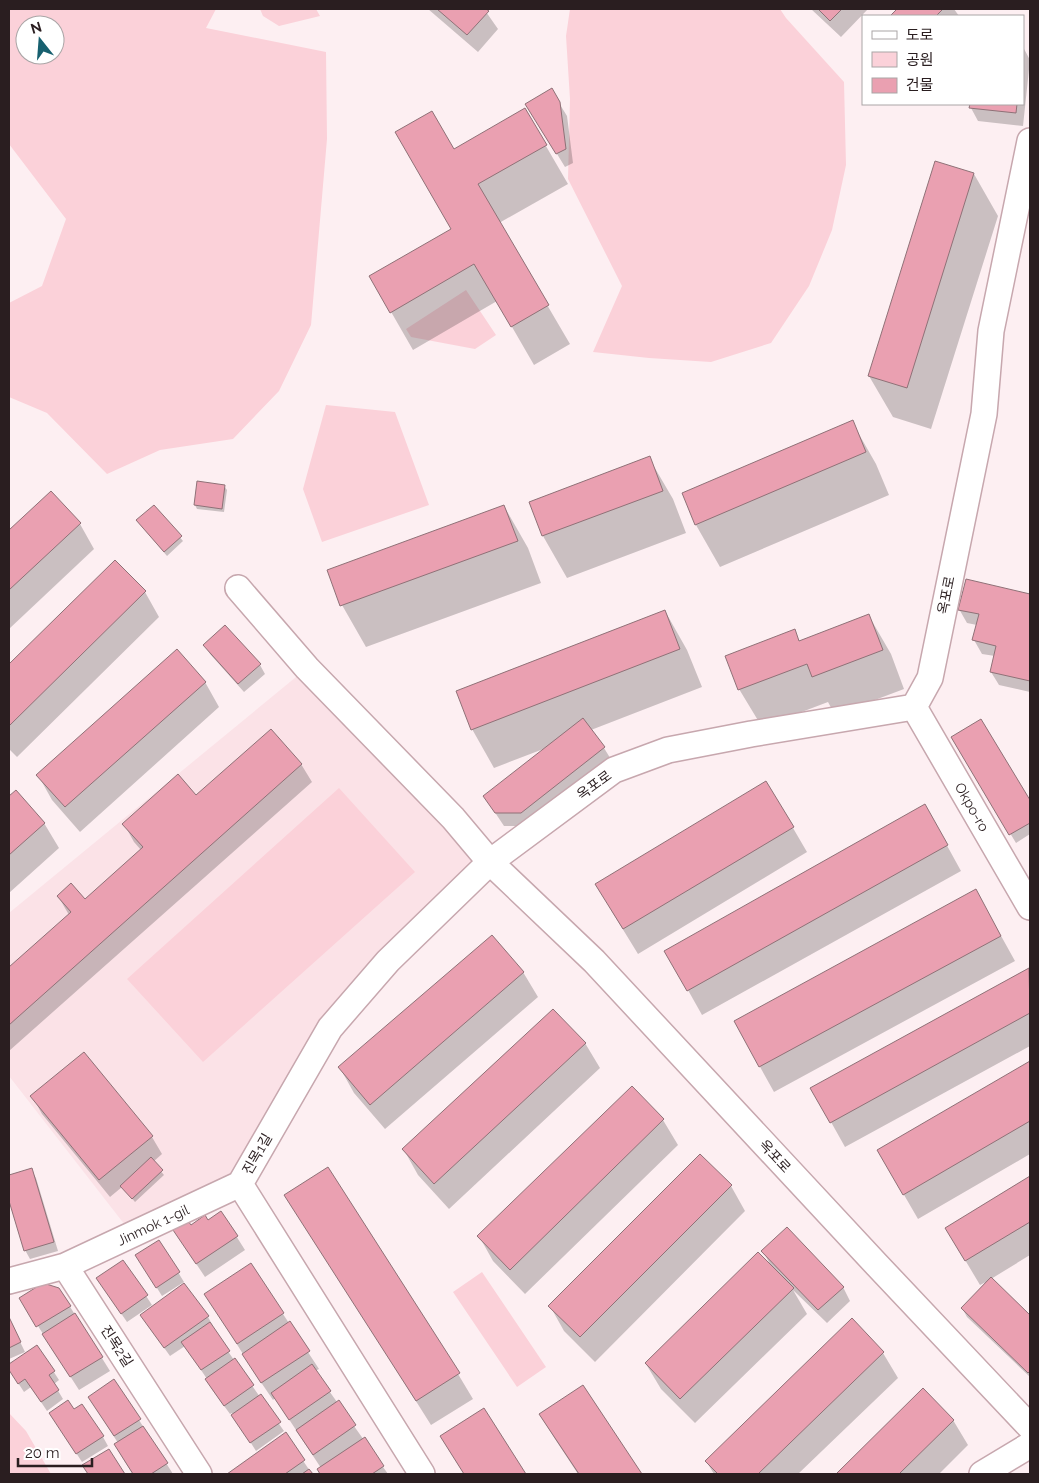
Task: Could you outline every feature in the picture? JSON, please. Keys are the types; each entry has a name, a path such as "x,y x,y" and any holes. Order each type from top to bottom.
{"street":[{"name":"옥포로","path":"1030,142 991,331 984,414 930,678 914,707 751,734 659,753 614,770 490,862 594,961 870,1258 1030,1426"},
{"path":"238,588 307,668 453,818 490,862"},
{"name":"Okpo-ro","path":"914,707 1030,907"},
{"name":"진목1길","path":"422,1474 240,1184 330,1028 388,961 490,862"},
{"name":"Jinmok 1-gil","path":"65,1266 240,1184"},
{"path":"9,1281 65,1266"},
{"name":"진목2길","path":"65,1266 200,1474"},
{"path":"982,1474 1030,1445"}],"shaded area":[{"path":"307,668 490,862 388,961 240,1184 132,1234 9,1076 9,913"}],"green space":[{"path":"9,9 216,9 206,28 326,52 327,139 311,325 279,391 233,439 160,450 107,474 47,413 9,397 9,303 42,286 66,219 9,144"},
{"path":"260,9 316,9 320,16 279,26 263,16"},
{"path":"570,9 780,9 844,82 846,165 832,230 809,286 771,343 711,362 593,352 622,286 568,179 570,99 566,36"},
{"path":"466,290 496,335 475,349 411,337 406,329"},
{"path":"326,405 395,412 429,505 322,542 303,489"},
{"path":"339,788 415,872 203,1062 127,979"},
{"path":"482,1272 546,1367 517,1387 453,1292"},
{"path":"9,1413 26,1431 51,1474 9,1474"}],"building":[{"path":"437,9 486,9 489,11 467,35"},
{"path":"818,9 842,9 830,21"},
{"path":"897,9 943,9 937,15 891,15"},
{"path":"552,88 560,102 566,149 556,154 525,104"},
{"path":"970,105 1017,105 1016,113 969,108"},
{"path":"525,108 547,145 478,184 549,305 511,327 474,264 390,313 369,276 451,229 395,132 432,111 454,149"},
{"path":"935,161 974,173 907,388 868,376"},
{"path":"853,420 866,452 695,525 682,493"},
{"path":"650,456 663,491 542,536 529,502"},
{"path":"197,481 225,485 222,509 194,505"},
{"path":"51,491 81,523 9,590 9,530"},
{"path":"154,505 182,536 164,552 136,520"},
{"path":"504,505 518,541 340,606 327,570"},
{"path":"115,560 146,591 9,726 9,664"},
{"path":"966,579 1030,594 1030,681 990,672 996,646 972,640 979,614 958,610"},
{"path":"665,610 680,649 471,730 456,691"},
{"path":"869,614 883,650 812,677 807,664 738,690 725,656 795,629 799,641"},
{"path":"225,625 261,664 238,684 203,645"},
{"path":"177,649 206,682 65,807 36,775"},
{"path":"583,718 605,747 521,813 495,813 483,796"},
{"path":"981,719 1030,800 1030,823 1009,835 951,737"},
{"path":"271,729 302,764 9,1025 9,967 71,912 57,896 71,883 85,899 143,847 122,824 178,774 196,795"},
{"path":"766,781 794,827 623,929 595,884"},
{"path":"16,790 45,823 9,855 9,796"},
{"path":"925,804 948,845 687,991 664,951"},
{"path":"976,889 1001,936 759,1067 734,1021"},
{"path":"492,935 524,972 370,1105 338,1067"},
{"path":"1029,968 1030,1013 830,1123 810,1088"},
{"path":"553,1009 586,1043 434,1184 402,1149"},
{"path":"84,1052 153,1136 99,1180 30,1096"},
{"path":"1030,1061 1030,1121 903,1195 877,1150"},
{"path":"632,1086 664,1119 510,1270 477,1236"},
{"path":"700,1154 732,1185 580,1337 548,1306"},
{"path":"151,1157 163,1170 132,1199 120,1186"},
{"path":"328,1167 460,1373 416,1401 284,1195"},
{"path":"32,1168 54,1242 24,1251 9,1201 9,1175"},
{"path":"1030,1176 1030,1222 965,1261 945,1228"},
{"path":"221,1211 238,1236 196,1264 173,1230 188,1221 191,1225 205,1215 208,1220"},
{"path":"787,1227 844,1287 818,1310 761,1251"},
{"path":"159,1240 180,1272 156,1288 135,1255"},
{"path":"758,1252 794,1288 680,1399 645,1363"},
{"path":"123,1260 148,1295 121,1314 96,1278"},
{"path":"251,1263 284,1313 237,1344 204,1294"},
{"path":"991,1277 1030,1315 1030,1371 1028,1373 961,1308"},
{"path":"43,1283 59,1288 71,1306 36,1327 19,1298"},
{"path":"184,1283 209,1316 164,1348 140,1315"},
{"path":"75,1313 103,1357 70,1377 42,1334"},
{"path":"9,1317 21,1342 9,1348"},
{"path":"852,1318 884,1352 758,1474 718,1474 705,1461"},
{"path":"290,1321 310,1351 261,1383 242,1354"},
{"path":"210,1322 230,1351 201,1370 181,1342"},
{"path":"37,1345 55,1371 49,1375 59,1390 41,1402 25,1379 18,1384 9,1370 9,1364"},
{"path":"235,1358 254,1385 224,1406 205,1379"},
{"path":"312,1364 331,1391 289,1420 271,1393"},
{"path":"114,1379 141,1419 114,1436 88,1397"},
{"path":"583,1385 642,1474 579,1474 539,1414"},
{"path":"923,1388 954,1420 899,1474 836,1474"},
{"path":"261,1394 281,1422 250,1443 231,1415"},
{"path":"68,1400 74,1409 82,1404 104,1436 76,1454 49,1413"},
{"path":"339,1400 356,1425 313,1455 296,1430"},
{"path":"484,1408 526,1474 464,1474 440,1436"},
{"path":"143,1426 168,1463 151,1474 133,1474 114,1444"},
{"path":"286,1432 305,1460 285,1474 227,1474"},
{"path":"365,1437 384,1466 372,1474 320,1474 317,1469"},
{"path":"109,1449 125,1474 88,1474 82,1465"},
{"path":"309,1469 313,1474 302,1474"}]}
